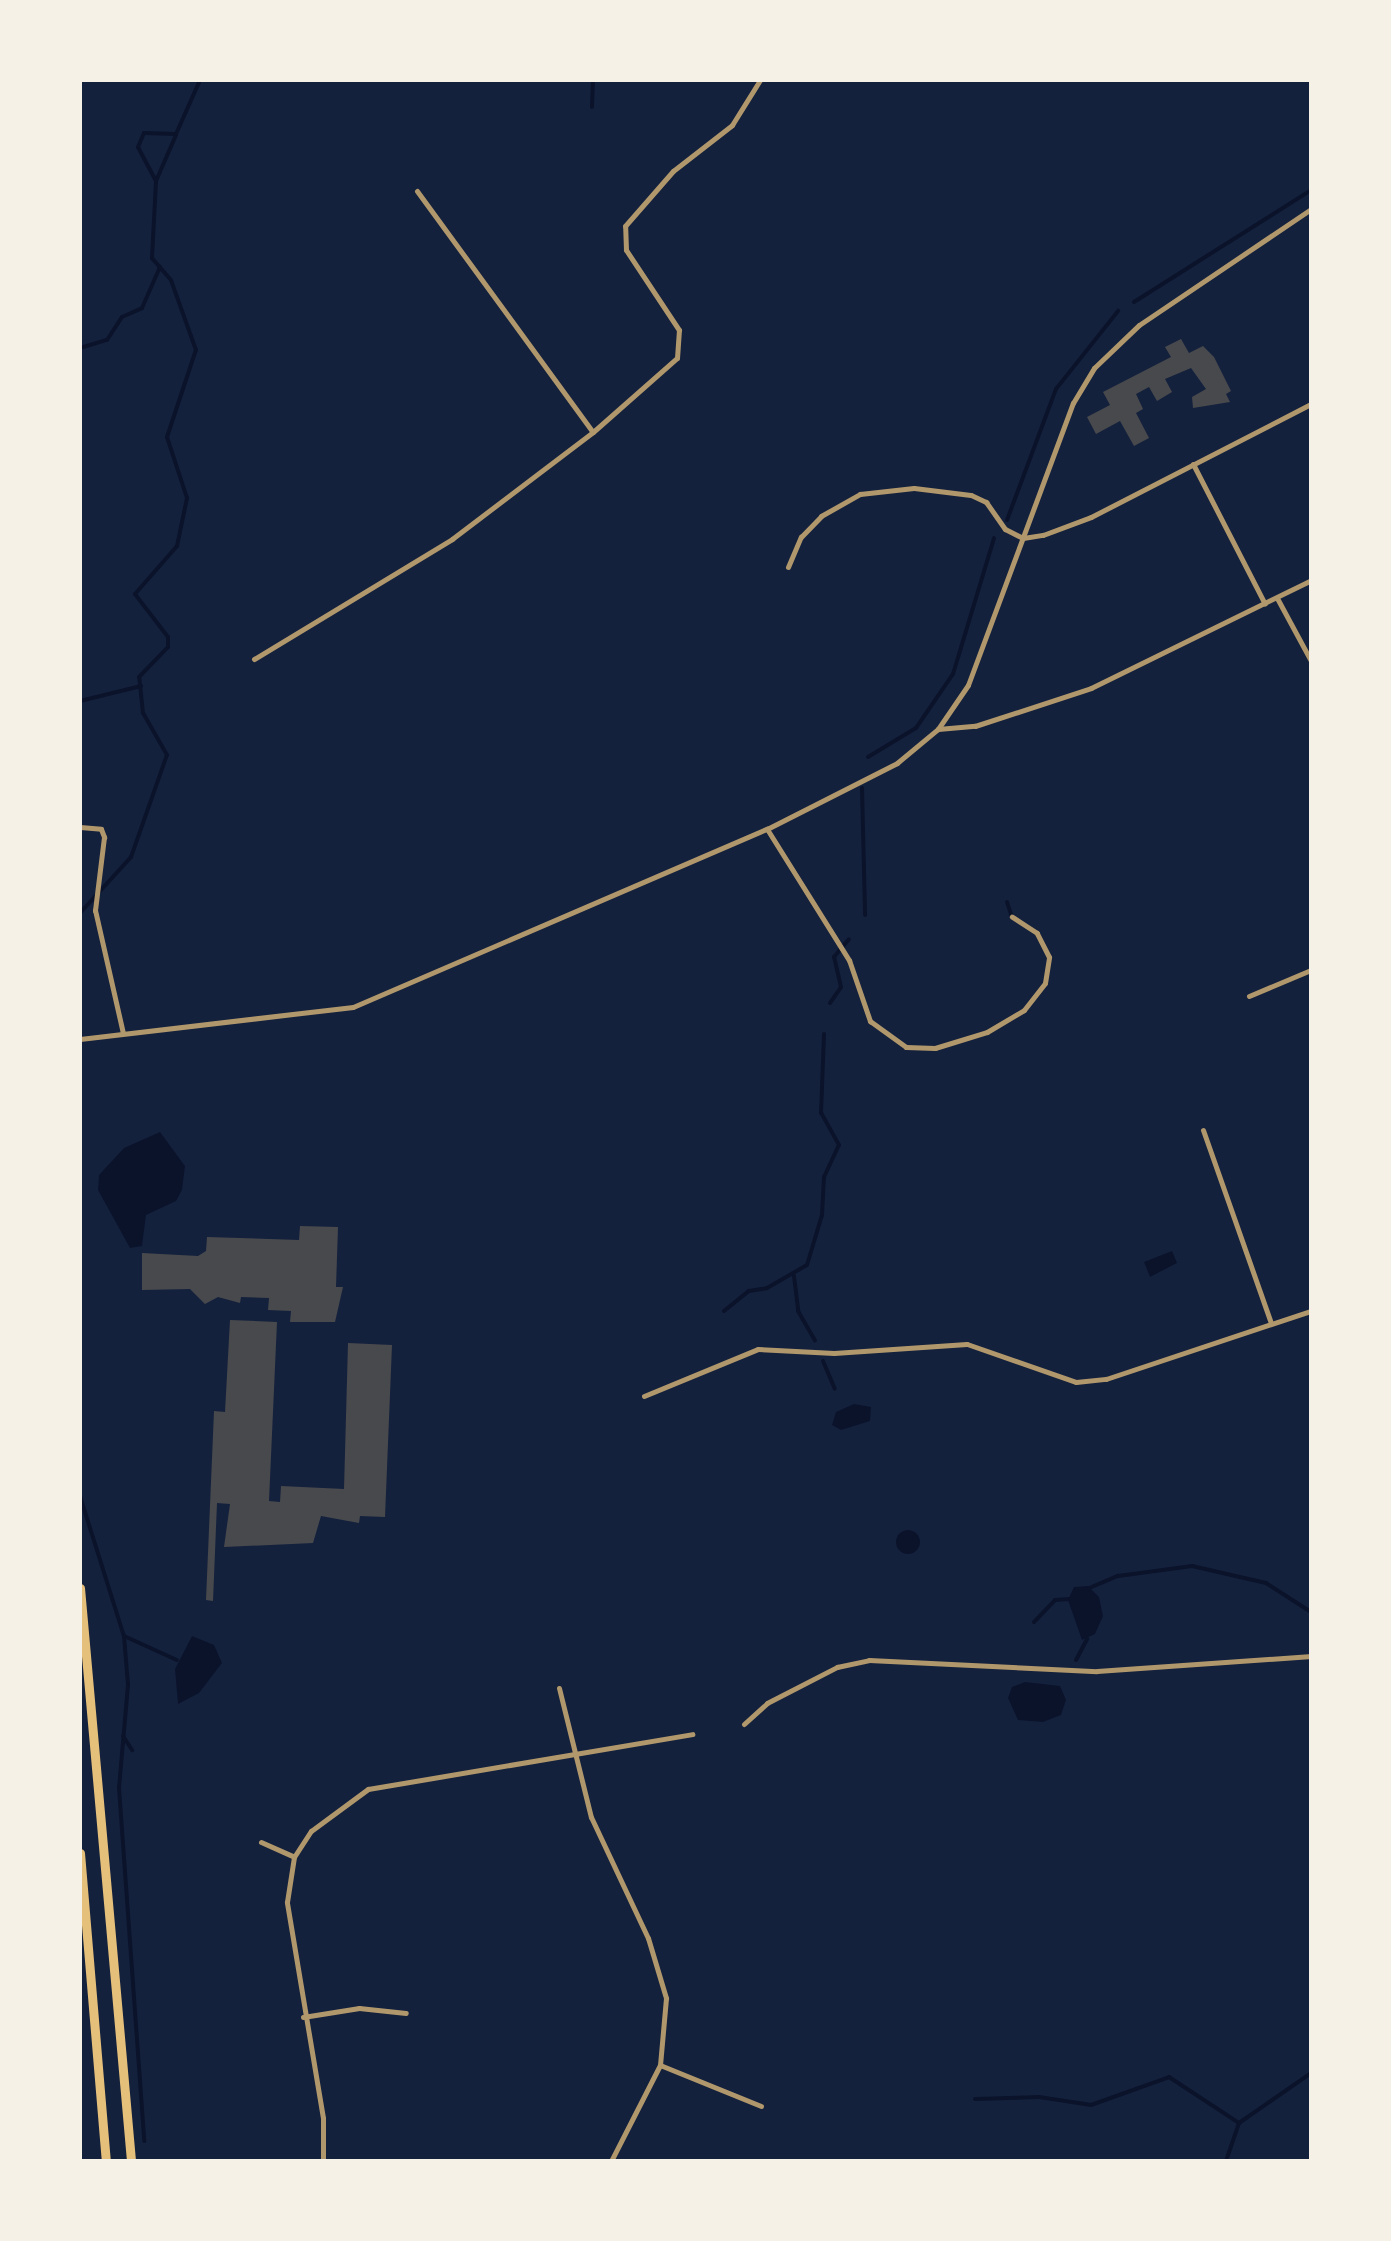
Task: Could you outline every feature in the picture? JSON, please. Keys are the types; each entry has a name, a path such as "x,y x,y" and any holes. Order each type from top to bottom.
{"main road":[{"path":"80,1588 131,2161"},
{"path":"80,1853 106,2161"}],"street":[{"path":"254,658 415,564 594,432 682,348 679,330 626,250 631,213 732,125 760,80"},
{"path":"417,191 594,432"},
{"path":"80,1039 352,1007 768,829 896,763 938,729 968,685 1073,402 1094,368 1153,315 1311,209"},
{"path":"1023,538 1090,518 1311,404"},
{"path":"1194,464 1266,604"},
{"path":"788,567 801,537 821,516 847,498 885,488 972,496 1023,538"},
{"path":"938,729 975,726 1092,688 1311,580"},
{"path":"1278,598 1311,661"},
{"path":"80,827 101,829 104,837 94,910 123,1033"},
{"path":"768,829 849,960 862,1004 878,1031 906,1047 935,1048 1009,1022 1045,982 1045,946 1012,916"},
{"path":"1249,996 1311,970"},
{"path":"1202,1130 1271,1323"},
{"path":"644,1396 758,1349 834,1353 967,1344 1076,1382 1106,1379 1311,1311"},
{"path":"744,1724 767,1703 838,1667 869,1660 1098,1672 1311,1656"},
{"path":"558,1688 591,1817 660,1970 666,2023 660,2065 611,2161"},
{"path":"323,2161 323,2118 288,1919 294,1857 323,1819 368,1788 578,1758 692,1734"},
{"path":"261,1842 294,1857"},
{"path":"303,2017 359,2008 406,2013"},
{"path":"660,2065 761,2106"}],"water":[{"path":"160,1132 185,1166 182,1190 176,1201 146,1215 142,1246 130,1248 98,1190 99,1175 124,1148"},
{"path":"1172,1251 1177,1263 1150,1277 1144,1262"},
{"path":"854,1404 871,1407 870,1421 841,1430 832,1425 836,1412"},
{"path":"908,1530 920,1542 908,1554 896,1542"},
{"path":"1088,1586 1099,1597 1103,1616 1095,1634 1082,1640 1068,1600 1074,1587"},
{"path":"192,1636 214,1645 222,1663 199,1693 178,1704 175,1669"},
{"path":"1025,1682 1060,1686 1066,1700 1061,1715 1043,1722 1018,1720 1008,1698 1012,1687"}],"building":[{"path":"1181,339 1189,353 1203,346 1214,357 1231,391 1226,394 1230,402 1193,408 1192,397 1206,389 1191,368 1165,379 1172,392 1157,401 1149,387 1136,394 1143,409 1136,413 1149,438 1134,446 1120,421 1096,434 1087,417 1110,405 1103,392 1171,357 1165,347"},
{"path":"300,1226 338,1227 336,1287 343,1287 335,1322 290,1322 291,1311 268,1310 269,1298 241,1297 240,1303 218,1297 205,1304 190,1289 142,1290 142,1253 198,1256 206,1251 207,1237 299,1240"},
{"path":"230,1320 277,1322 269,1501 280,1502 281,1486 344,1489 348,1343 392,1345 385,1517 360,1516 359,1523 321,1516 313,1543 224,1547 230,1504 217,1503 213,1601 206,1600 214,1411 225,1412"}],"waterway":[{"path":"80,913 131,857 167,755 143,713 139,677 168,647 168,637 135,594 177,546 187,498 167,437 196,350 171,280 152,258 156,181 138,147 144,133 176,134 200,80"},
{"path":"592,107 593,80"},
{"path":"156,181 176,135"},
{"path":"1134,302 1311,190"},
{"path":"80,348 107,340 122,317 142,308 160,267"},
{"path":"1007,520 1056,389 1118,311"},
{"path":"868,757 916,728 953,674 994,538"},
{"path":"80,701 141,686"},
{"path":"862,788 865,915"},
{"path":"1007,902 1012,917"},
{"path":"830,1003 841,987 834,957 849,939"},
{"path":"724,1311 749,1291 767,1288 807,1265 822,1215 824,1177 839,1145 821,1113 824,1034"},
{"path":"794,1276 798,1311 815,1341"},
{"path":"823,1361 835,1389"},
{"path":"80,1496 124,1636 128,1685 119,1788 144,2141"},
{"path":"1087,1589 1118,1576 1192,1566 1266,1583 1311,1612"},
{"path":"1034,1622 1055,1600 1069,1599"},
{"path":"124,1636 177,1660"},
{"path":"1076,1660 1087,1639"},
{"path":"123,1736 132,1750"},
{"path":"1226,2161 1239,2123 1311,2073"},
{"path":"975,2099 1039,2097 1091,2105 1169,2077 1239,2123"}]}
